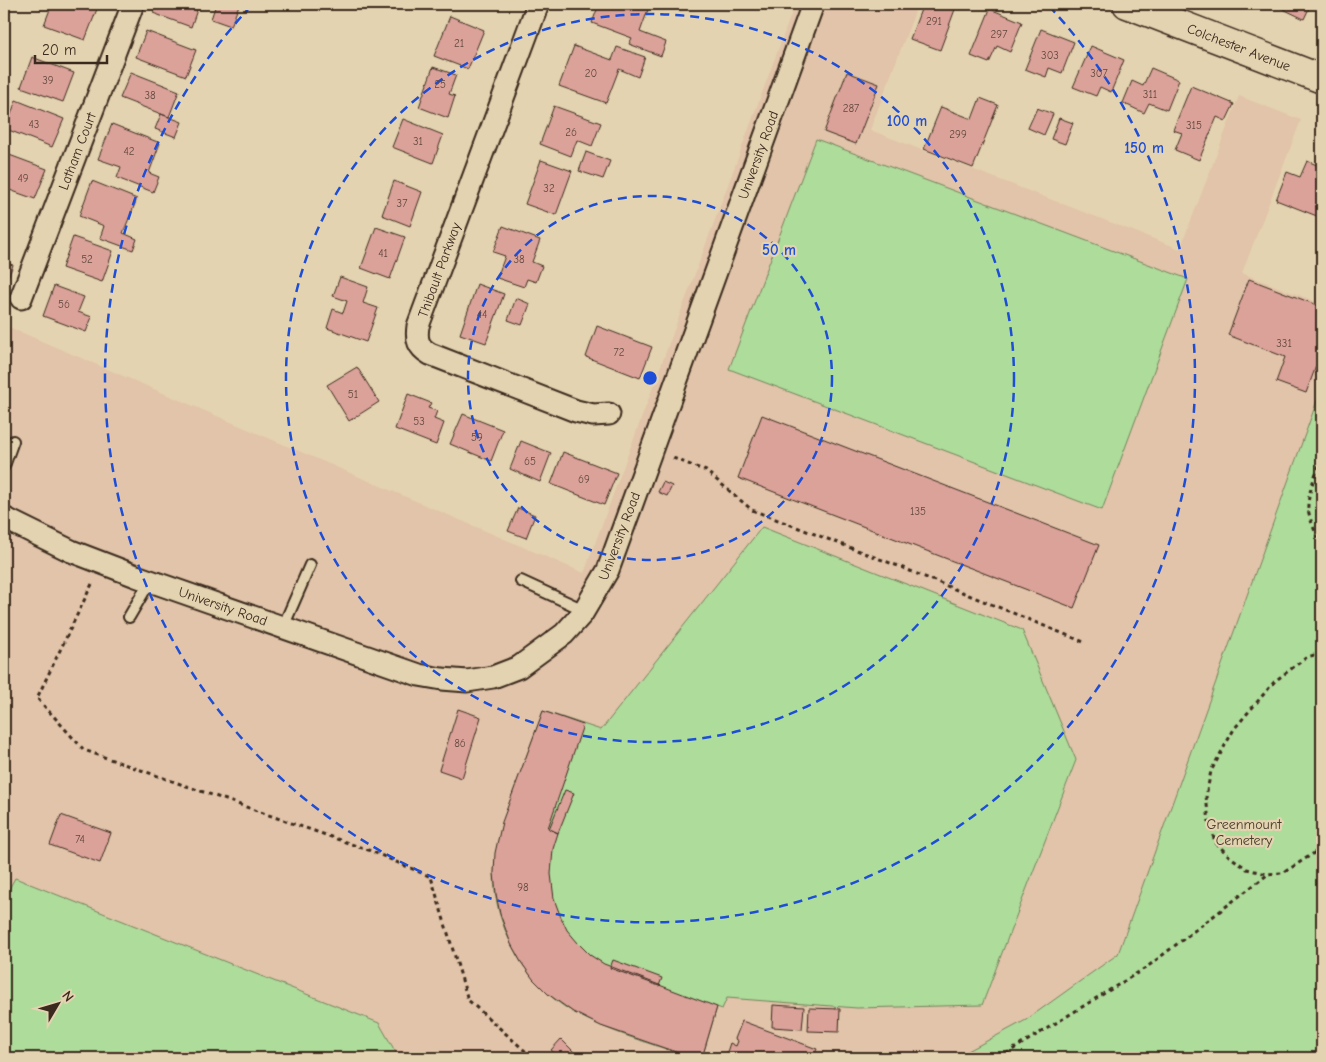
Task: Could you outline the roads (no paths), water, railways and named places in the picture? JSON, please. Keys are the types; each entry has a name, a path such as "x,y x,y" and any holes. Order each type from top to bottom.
{"main road":[{"name":"Colchester Avenue","path":"1127,4 1322,79"}],"street":[{"name":"Latham Court","path":"21,298 133,4"},
{"name":"Thibault Parkway","path":"538,4 418,326 417,338 421,348 430,354 567,408 587,414 609,414"},
{"name":"University Road","path":"4,518 71,551 102,563 419,675 467,681 493,676 519,667 564,634 584,610 608,570 813,4"}],"lane":[{"path":"4,466 14,441"},
{"path":"283,627 310,565"},
{"path":"129,617 150,581"},
{"path":"521,581 584,610"}],"park label":[{"name":"Greenmount Cemetery","path":"1244,832"}]}
